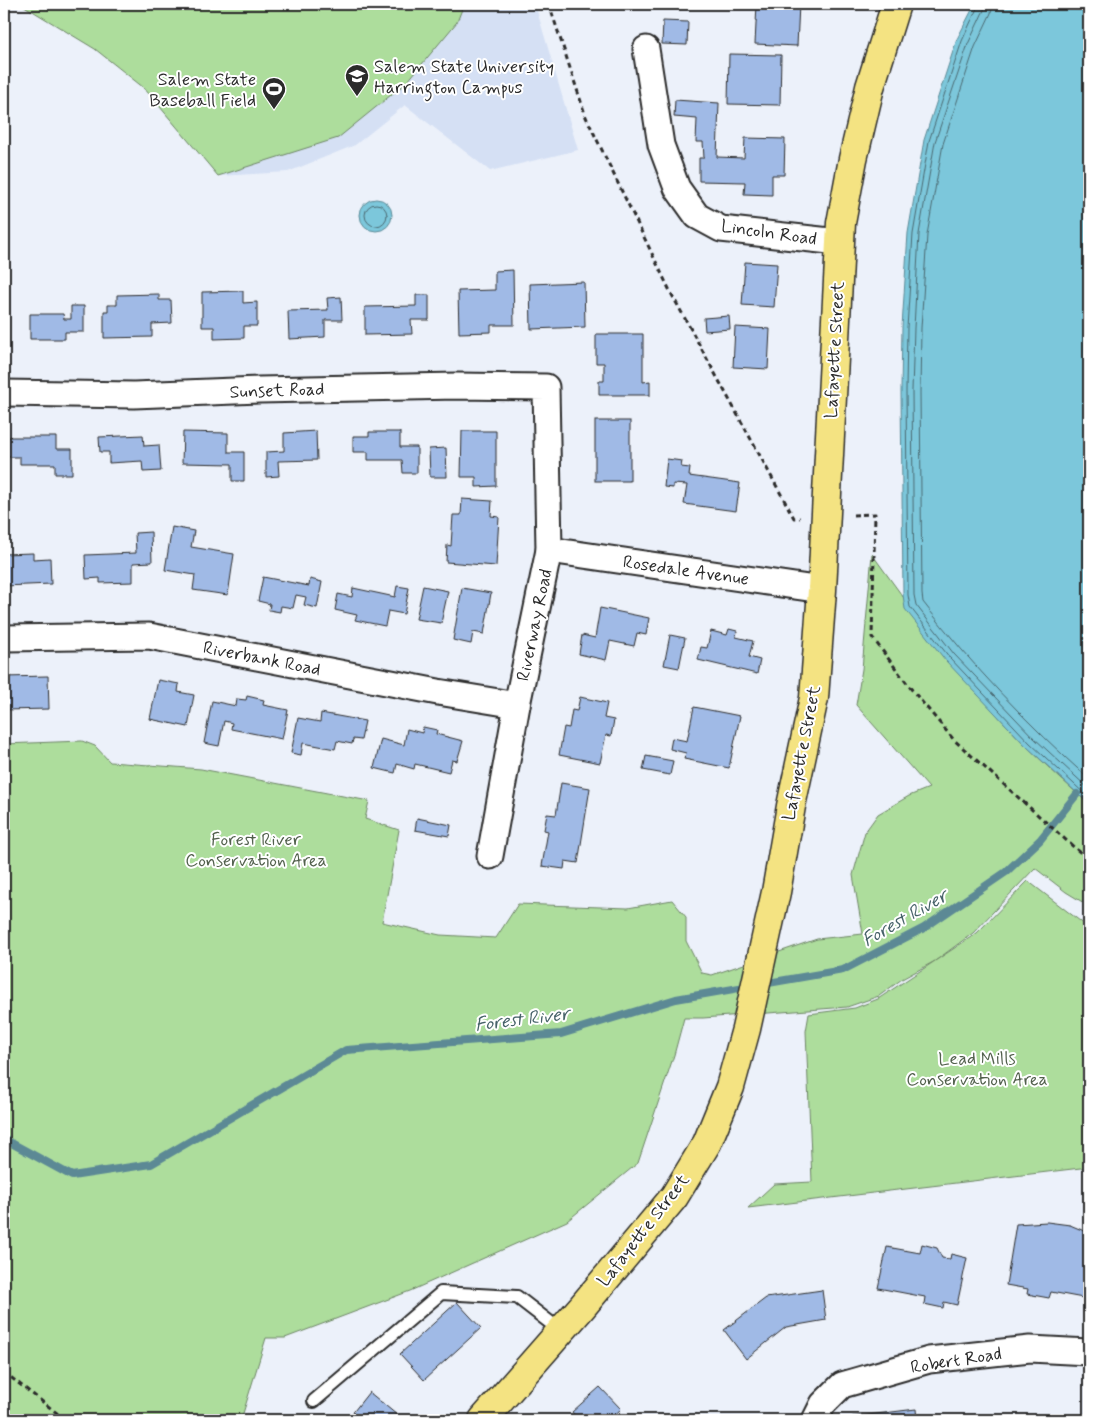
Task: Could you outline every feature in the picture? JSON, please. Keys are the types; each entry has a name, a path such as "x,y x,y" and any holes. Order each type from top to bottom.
{"main road":[{"name":"Lafayette Street","path":"484,1420 674,1196 707,1143 730,1087 746,1029 770,920 791,806 814,698 822,590 841,223 855,150 870,87 896,4"}],"street":[{"name":"Lincoln Road","path":"646,49 661,145 677,188 697,216 721,230 840,242"},
{"name":"Sunset Road","path":"4,393 134,395 259,390 457,386 546,387 546,391"},
{"name":"Riverway Road","path":"490,856 517,705 550,550 546,391"},
{"name":"Rosedale Avenue","path":"550,550 822,590"},
{"name":"Riverbank Road","path":"4,638 149,636 438,692 517,705"},
{"name":"Robert Road","path":"815,1420 823,1404 842,1385 929,1360 1030,1349 1088,1352"}],"lane":[{"path":"314,1401 441,1293 517,1297 561,1331"}],"path":[{"path":"549,4 586,117 671,293 794,518"},
{"path":"826,517 875,514 872,637 912,690 954,740 1089,859"},
{"path":"4,1372 66,1420"}],"shaded area":[{"name":"Salem State University Harrington Campus","path":"21,4 535,4 578,150 490,171 405,105 355,145 288,172 218,176 144,88 95,49"}],"green space":[{"name":"Salem State Baseball Field","path":"21,4 464,4 457,22 407,82 338,138 218,176 144,88 95,49"},
{"name":"Forest River Conservation Area","path":"872,554 944,652 991,708 1038,758 1089,804 1089,906 1066,892 1035,868 973,933 935,961 902,979 879,996 847,1007 684,1018 674,1055 638,1163 567,1221 410,1291 285,1338 266,1338 241,1420 4,1420 4,744 82,741 95,746 110,762 201,769 369,801 365,819 399,830 382,922 440,935 496,938 518,904 628,908 672,900 686,917 686,941 702,973 712,975 817,939 863,934 853,875 865,832 878,814 909,796 929,788 856,705 862,669"},
{"name":"Lead Mills Conservation Area","path":"1028,881 1089,928 1089,1167 748,1208 774,1184 812,1182 806,1031 809,1014 855,1008 878,999 977,933"}],"water":[{"path":"975,4 1089,4 1089,804 1026,746 946,661 905,609 903,595 901,391 902,327 908,233 924,140 957,39"},
{"path":"376,199 382,200 387,204 391,209 391,221 387,226 382,230 376,231 370,230 365,226 361,221 360,215 361,209 365,204 370,200"}],"building":[{"path":"757,4 799,4 797,46 755,44"},
{"path":"663,21 688,22 687,45 662,44"},
{"path":"729,54 781,55 780,105 728,104"},
{"path":"675,100 719,103 717,157 744,158 745,138 785,139 784,175 772,175 772,195 744,194 745,182 699,181 699,158 704,158 703,142 696,142 697,119 674,117"},
{"path":"745,262 777,264 774,307 742,305"},
{"path":"513,270 514,325 491,325 491,332 459,333 458,291 495,290 495,271"},
{"path":"584,282 585,327 531,329 530,284"},
{"path":"243,291 243,303 257,302 257,326 244,326 244,338 214,339 214,327 202,327 202,292"},
{"path":"159,294 159,300 171,300 172,323 152,324 152,337 104,338 104,311 108,311 108,305 117,305 117,295"},
{"path":"416,295 429,295 429,320 411,320 412,334 365,335 365,307 416,306"},
{"path":"341,297 342,320 325,320 325,337 289,339 288,311 328,310 327,298"},
{"path":"71,306 84,306 84,332 65,332 65,339 30,339 30,314 63,314 64,319 71,319"},
{"path":"729,316 730,329 705,331 704,318"},
{"path":"735,327 770,329 768,369 733,367"},
{"path":"596,334 643,334 643,382 650,381 650,395 599,395 599,381 604,381 604,363 596,363"},
{"path":"595,421 630,421 630,481 595,481"},
{"path":"316,431 317,460 278,461 279,476 266,477 266,452 284,451 284,433"},
{"path":"462,431 496,431 496,486 476,487 476,477 461,477"},
{"path":"183,432 228,433 228,452 244,452 244,481 232,481 232,464 182,463"},
{"path":"369,432 400,432 400,447 417,447 417,473 403,473 402,460 368,460 368,452 353,452 353,436 369,436"},
{"path":"143,435 144,446 159,445 161,471 143,472 142,461 109,463 109,452 100,452 99,437"},
{"path":"4,437 56,437 56,449 72,449 72,474 55,474 55,464 20,464 20,457 5,457"},
{"path":"446,448 447,477 430,477 429,449"},
{"path":"667,459 682,461 681,467 690,468 689,476 740,483 736,511 684,504 687,485 673,484 673,488 664,487"},
{"path":"462,499 492,501 491,516 499,517 496,566 446,562 447,545 451,546 453,515 461,515"},
{"path":"172,527 194,531 191,547 234,554 228,595 193,590 195,575 165,570"},
{"path":"151,532 152,562 133,563 133,582 100,583 100,578 86,579 85,555 136,553 135,533"},
{"path":"33,553 33,559 50,558 51,584 4,586 4,554"},
{"path":"263,577 309,586 310,579 322,582 317,608 304,605 306,597 296,595 293,608 281,606 280,612 269,610 270,604 258,601"},
{"path":"397,586 409,588 404,614 388,611 385,626 355,620 357,615 335,610 338,594 352,597 353,588 395,597"},
{"path":"423,586 448,591 441,623 416,619"},
{"path":"462,588 491,593 484,634 473,632 471,644 453,640"},
{"path":"600,608 649,618 646,635 637,633 634,646 610,641 606,660 579,654 582,635 595,638"},
{"path":"729,629 737,631 736,637 753,641 749,657 760,660 757,674 698,660 701,647 707,648 711,631 727,635"},
{"path":"670,635 685,638 679,668 664,665"},
{"path":"48,676 49,709 4,710 4,677"},
{"path":"158,680 179,684 178,692 194,695 188,727 150,719"},
{"path":"247,696 264,700 263,705 288,710 282,739 231,729 232,723 224,721 219,746 204,743 212,701 236,706 237,699 246,700"},
{"path":"580,697 607,703 604,718 614,720 611,736 606,735 600,763 559,755 564,727 569,728 572,710 577,711"},
{"path":"694,707 740,716 729,768 684,759 686,753 670,749 672,738 687,741"},
{"path":"321,713 365,721 361,740 353,739 352,744 337,741 335,749 303,743 301,755 291,753 298,718 320,722"},
{"path":"423,727 437,730 436,734 463,741 457,761 452,760 449,772 415,764 414,769 397,764 395,773 374,768 381,739 404,745 407,729 422,733"},
{"path":"646,756 673,761 670,775 643,770"},
{"path":"561,783 590,788 578,863 565,861 564,869 542,866 548,831 544,830 547,814 556,815"},
{"path":"417,818 451,825 449,836 415,830"},
{"path":"1047,1222 1070,1225 1089,1233 1089,1259 1083,1298 1051,1292 1049,1298 1027,1294 1028,1289 1006,1285 1016,1224"},
{"path":"922,1244 937,1248 942,1258 950,1259 951,1254 967,1258 957,1305 944,1302 943,1308 924,1304 925,1297 878,1288 887,1247 920,1253"},
{"path":"822,1290 826,1320 786,1327 746,1359 724,1330 766,1298"},
{"path":"457,1302 481,1328 424,1380 400,1354"},
{"path":"600,1387 621,1409 609,1420 579,1420 572,1412"},
{"path":"369,1392 397,1415 393,1420 347,1420"},
{"path":"916,1409 917,1420 853,1420 852,1417"}],"waterway":[{"name":"Forest River","path":"4,1139 72,1176 151,1164 346,1050 561,1034 676,999 843,970 924,928 1006,872 1040,840 1077,794"}],"place":[{"name":"Salem State University Harrington Campus","path":"357,97"},
{"name":"Salem State Baseball Field","path":"274,110"}]}
